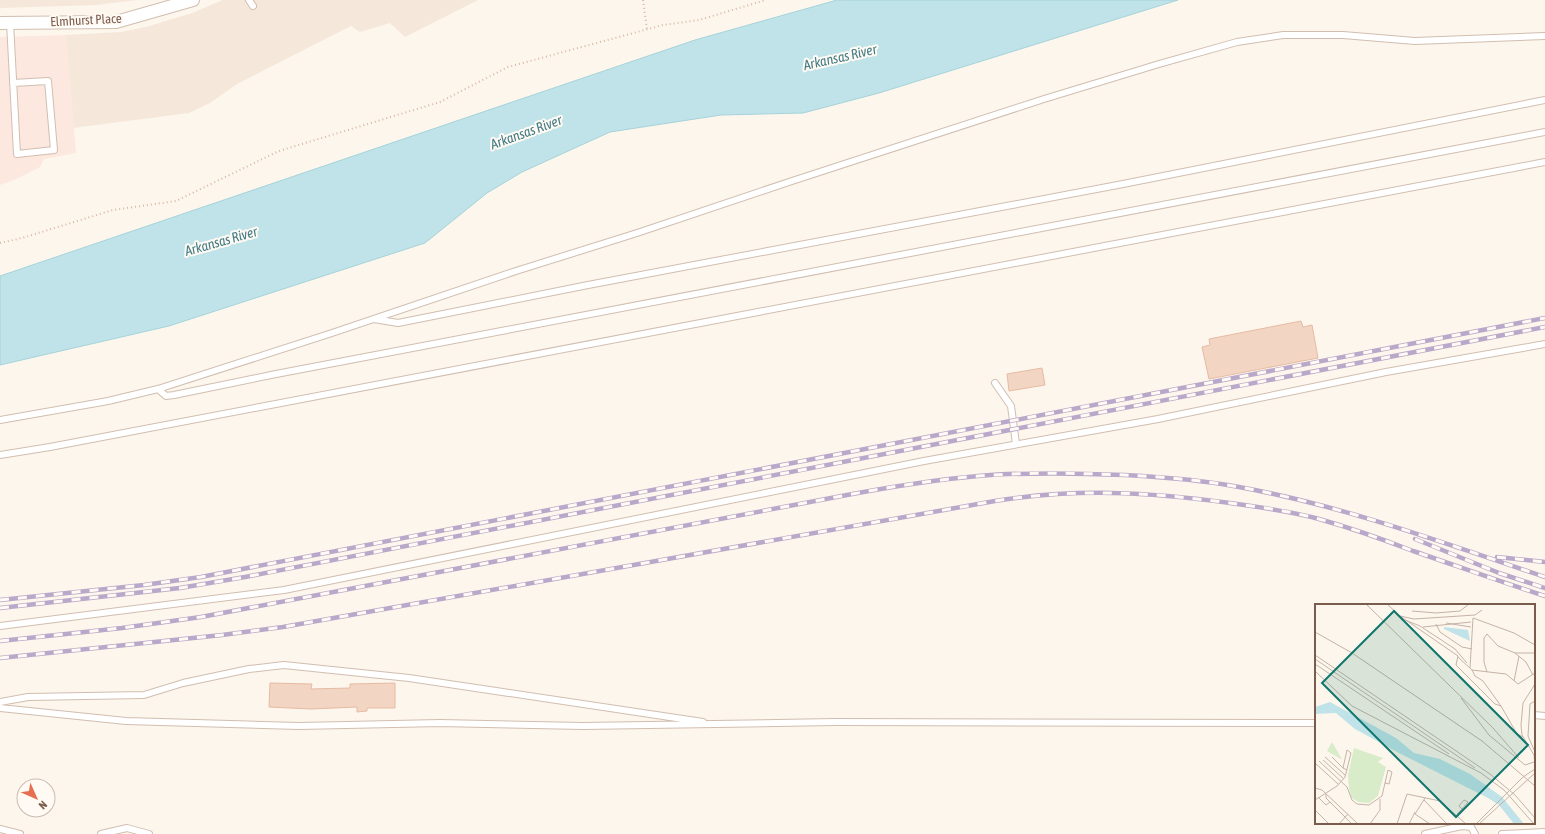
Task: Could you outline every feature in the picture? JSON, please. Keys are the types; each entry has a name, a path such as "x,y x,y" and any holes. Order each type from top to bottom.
{"street":[{"name":"Elmhurst Place","path":"5,23 116,22 193,0"}],"lane":[{"path":"249,0 253,6"},
{"path":"5,23 13,83 17,154 54,150 48,81 13,83"},
{"path":"0,420 108,401 158,388 374,319 516,271 637,234 792,181 1044,99 1237,42 1283,35 1343,35 1415,41 1545,36"},
{"path":"374,319 398,323 588,285 1123,184 1545,100"},
{"path":"158,388 166,396 174,395 276,374 1545,132"},
{"path":"0,455 50,447 1545,162"},
{"path":"0,626 292,588 924,461 1158,419 1386,372 1545,344"},
{"path":"995,383 1011,406 1016,444"},
{"path":"0,702 28,697 144,694 183,682 249,669 284,665 409,678 719,724"},
{"path":"0,708 126,721 299,726 440,723 583,726 859,722 1315,723"},
{"path":"1535,715 1545,716"},
{"path":"1425,834 1462,826 1471,827 1475,834"},
{"path":"1444,834 1462,826"},
{"path":"101,834 127,828 149,834"},
{"path":"0,829 20,834"},
{"path":"1502,834 1545,832"}],"path":[{"path":"643,0 647,29"},
{"path":"0,243 22,238 113,210 176,201 279,151 440,102 508,67 663,24 699,20 766,0"}],"shaded area":[{"path":"0,0 137,0 96,5 0,8"},
{"path":"223,0 478,0 405,37 390,23 360,32 351,26 237,84 210,103 189,113 73,128 66,35 121,32 146,27 192,13"},
{"path":"66,35 76,153 44,159 40,167 0,185 0,37"}],"water":[{"name":"Arkansas River","path":"837,0 1178,0 879,93 803,113 721,115 610,132 522,172 487,193 425,243 169,326 0,365 0,276 695,40"}],"building":[{"path":"1301,321 1303,327 1312,325 1318,358 1209,379 1202,347 1210,345 1209,339"},
{"path":"1042,368 1045,385 1009,391 1007,374"},
{"path":"270,683 312,684 311,689 350,688 350,684 395,683 395,708 367,708 367,711 357,712 357,707 311,709 269,707"}],"railway":[{"path":"0,600 144,585 201,577 1545,318"},
{"path":"0,608 180,588 245,577 1545,327"},
{"path":"0,641 122,628 201,617 863,492 978,476 1033,473 1139,476 1197,481 1239,487 1317,504 1394,526 1545,577"},
{"path":"0,658 222,635 283,627 995,501 1054,494 1112,493 1170,496 1200,499 1297,514 1355,530 1545,596"},
{"path":"1415,539 1499,573 1545,588"},
{"path":"1497,557 1545,562"}]}
